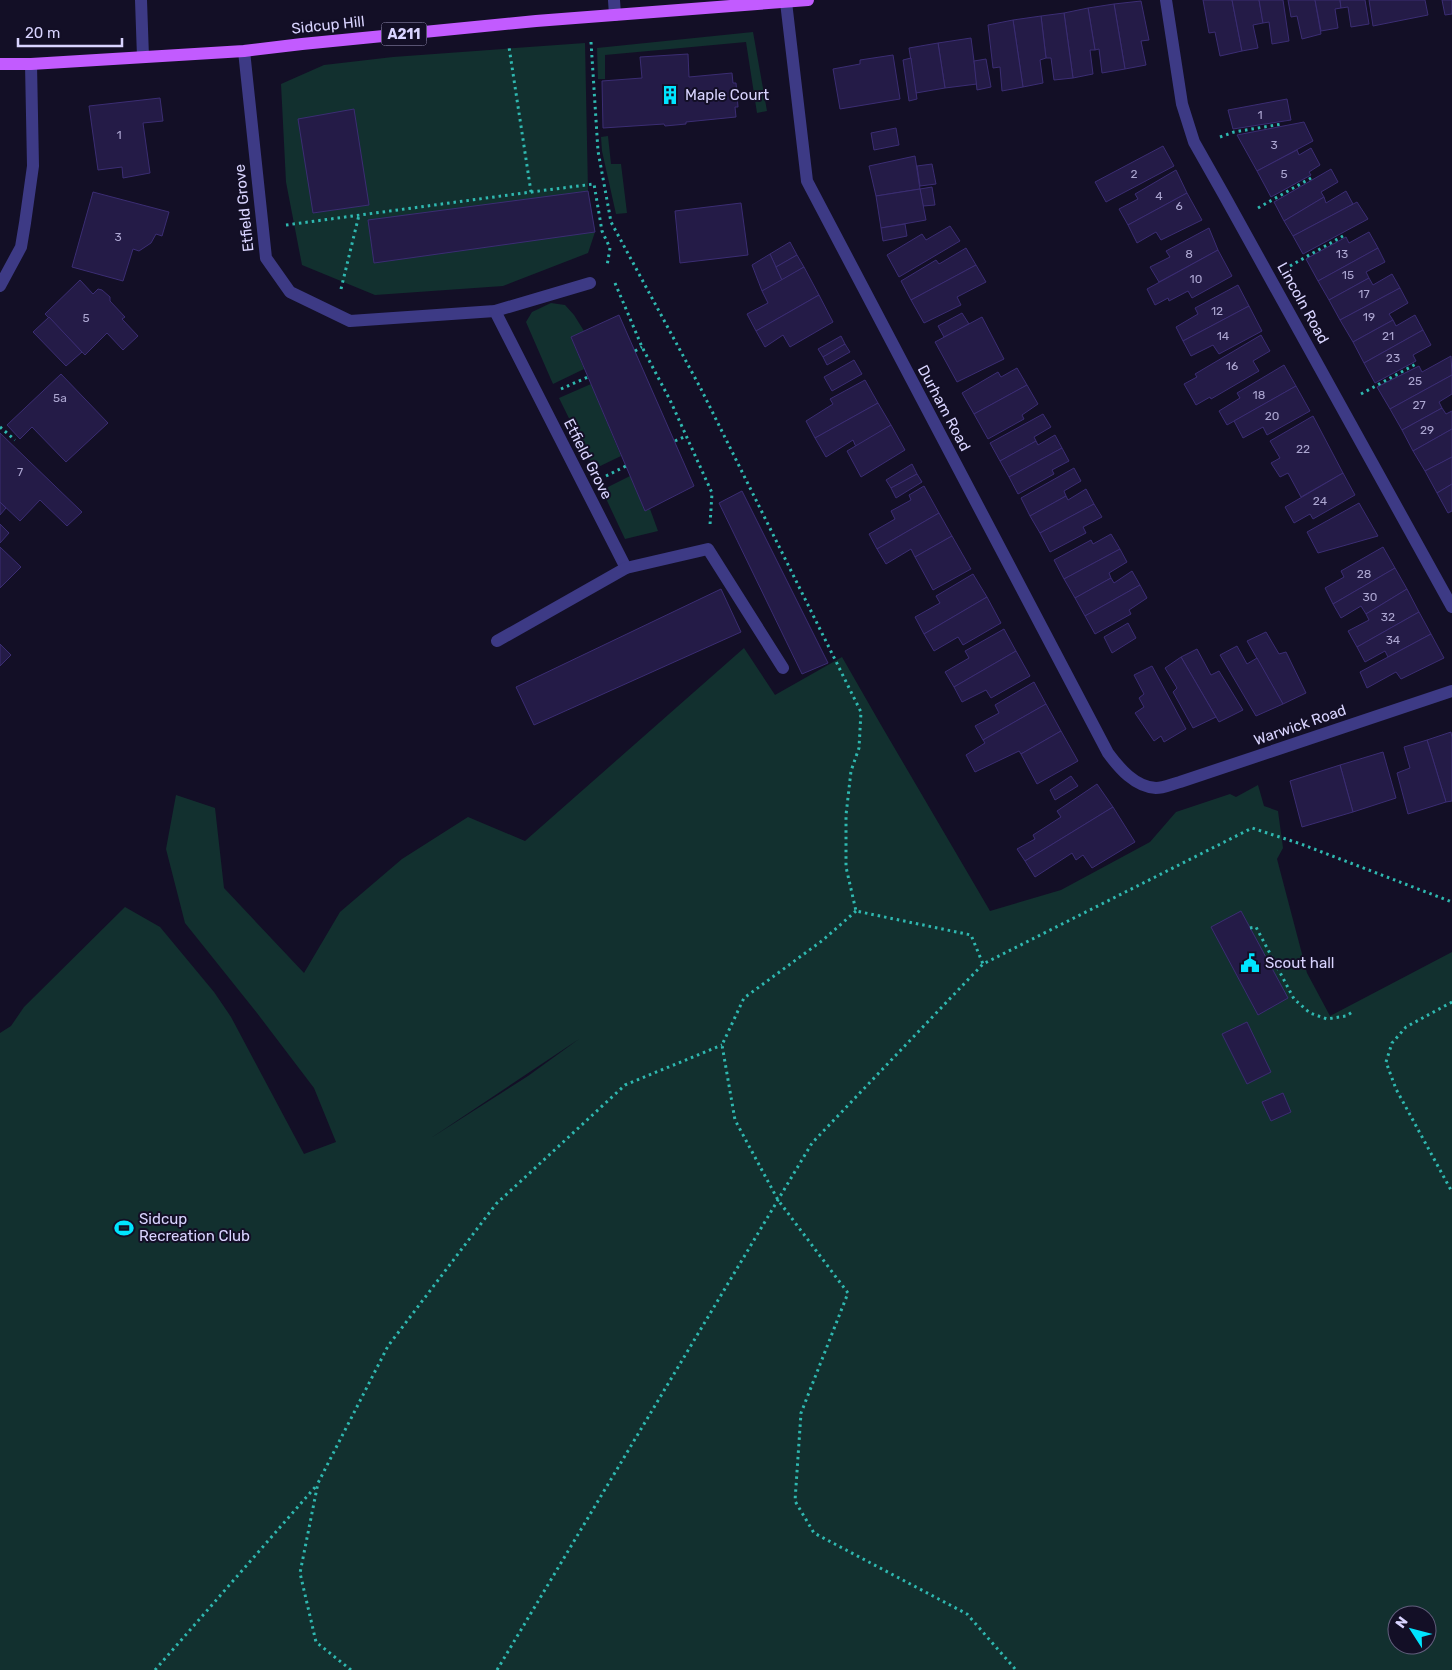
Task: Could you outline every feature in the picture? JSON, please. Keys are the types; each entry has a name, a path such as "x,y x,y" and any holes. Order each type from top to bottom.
{"main road":[{"name":"Sidcup Hill","path":"0,64 31,64 244,51 505,25 808,0"}],"street":[{"path":"141,0 143,57"},
{"path":"614,0 616,15"},
{"name":"Lincoln Road","path":"1166,0 1182,104 1196,146 1452,607"},
{"name":"Durham Road","path":"786,1 807,181 1108,753 1122,770 1134,780 1145,786 1158,788"},
{"name":"Etfield Grove","path":"244,51 266,258 290,292 350,321 495,311 590,283"},
{"path":"0,286 20,247 24,233 33,166 31,64"},
{"name":"Etfield Grove","path":"495,311 626,568"},
{"path":"498,641 626,568 708,549 783,668"},
{"name":"Warwick Road","path":"1158,788 1452,691"}],"path":[{"path":"505,25 531,192"},
{"path":"591,41 598,151 612,222 701,389 861,712 859,748 851,771 846,815 846,867 856,911"},
{"path":"1196,146 1234,132 1282,124"},
{"path":"1238,220 1312,178"},
{"path":"263,228 594,184 602,231 610,248 606,264 610,273"},
{"path":"334,314 359,215"},
{"path":"1270,278 1343,236"},
{"path":"614,282 642,347 712,493 708,549"},
{"path":"635,351 642,347"},
{"path":"1341,406 1376,384 1416,364"},
{"path":"0,427 15,440"},
{"path":"675,441 686,436"},
{"path":"498,1670 812,1143 983,964 1252,828 1302,844 1452,902"},
{"path":"856,911 971,935 983,964"},
{"path":"856,911 823,940 744,998 722,1045 735,1120 778,1200 848,1293 801,1413 795,1501 814,1533 967,1614 1016,1670"},
{"path":"1250,928 1256,927 1294,999 1310,1013 1327,1019 1346,1016 1354,1011"},
{"path":"1452,1002 1406,1027 1392,1042 1386,1062 1396,1089 1452,1192"},
{"path":"154,1670 318,1484 388,1346 496,1204 625,1085 722,1045"},
{"path":"318,1484 300,1572 316,1642 351,1670"}],"green space":[{"path":"753,32 767,111 757,113 746,42 605,55 605,79 598,79 597,48"},
{"path":"585,43 588,191 595,232 588,253 503,286 375,295 302,265 286,182 281,84 324,65 393,57"},
{"path":"608,136 611,164 621,164 627,213 616,214 602,151 601,137"},
{"path":"551,303 565,305 584,331 571,337 584,369 553,384 526,322 532,312"},
{"path":"591,384 621,456 594,469 559,398"},
{"path":"630,476 645,511 650,509 658,531 625,539 602,490"},
{"path":"744,648 775,695 842,657 990,911 1061,890 1150,842 1176,812 1230,794 1236,797 1258,785 1264,806 1278,811 1283,848 1277,859 1307,973 1330,1016 1452,952 1452,1670 0,1670 0,1033 11,1026 24,1007 125,907 160,927 214,992 231,1017 304,1154 336,1142 314,1088 185,923 166,849 176,795 215,808 224,888 304,973 340,912 402,859 468,817 525,841","holes":["579,1039 528,1076 431,1138"]}],"building":[{"path":"1203,0 1232,0 1242,51 1220,56 1215,32 1209,33"},
{"path":"1232,0 1259,0 1263,23 1253,25 1258,48 1242,51"},
{"path":"1259,0 1283,0 1289,41 1272,44 1269,22 1263,23"},
{"path":"1288,0 1315,0 1321,34 1302,39 1297,16 1291,17"},
{"path":"1315,0 1340,0 1341,8 1335,9 1338,28 1321,31"},
{"path":"1340,0 1365,0 1369,24 1351,27 1348,7 1341,8"},
{"path":"1369,0 1425,0 1428,15 1373,26"},
{"path":"1442,0 1452,0 1452,14 1445,15"},
{"path":"1141,1 1149,40 1141,41 1146,65 1125,69 1114,4"},
{"path":"1114,4 1125,69 1102,73 1099,49 1095,50 1088,8"},
{"path":"1088,8 1095,50 1090,50 1093,74 1073,78 1064,13"},
{"path":"1064,13 1073,78 1054,80 1051,58 1046,58 1041,16"},
{"path":"1041,16 1046,58 1040,60 1043,83 1023,87 1013,20"},
{"path":"1013,20 1023,87 1002,91 1000,67 993,68 988,25"},
{"path":"971,38 977,84 945,88 938,43"},
{"path":"938,43 945,88 916,93 909,48"},
{"name":"Maple Court","path":"688,54 689,77 732,73 733,83 736,83 738,107 735,107 736,117 665,126 664,124 603,128 602,81 642,78 640,57"},
{"path":"893,55 900,99 840,109 833,69 860,64 860,60"},
{"path":"911,58 917,99 909,101 903,60"},
{"path":"986,59 991,87 977,90 974,61"},
{"path":"160,98 163,121 143,123 150,173 123,178 122,167 98,170 89,106"},
{"path":"1287,99 1291,120 1233,129 1228,110"},
{"path":"354,109 369,205 313,213 298,119"},
{"path":"1304,122 1313,141 1257,171 1237,135"},
{"path":"896,128 899,145 874,150 871,133"},
{"path":"1163,146 1174,166 1106,202 1095,182"},
{"path":"1311,148 1320,165 1309,172 1311,175 1271,197 1257,171 1297,150 1299,155"},
{"path":"915,156 920,189 876,196 869,166"},
{"path":"932,164 936,184 920,186 917,166"},
{"path":"1331,169 1338,182 1321,192 1324,197 1284,221 1274,202"},
{"path":"1176,170 1187,193 1128,225 1119,209 1138,199 1135,194"},
{"path":"932,187 935,205 923,206 920,189"},
{"path":"920,189 926,220 881,228 876,196"},
{"path":"588,191 595,232 374,263 368,220"},
{"path":"1346,191 1353,204 1293,236 1284,221 1324,197 1326,203"},
{"path":"93,192 169,212 162,236 156,234 151,243 139,251 133,249 123,281 72,267"},
{"path":"1187,193 1202,220 1161,240 1156,232 1137,243 1128,225"},
{"path":"1357,202 1368,219 1303,254 1293,236"},
{"path":"741,203 748,255 680,263 675,211"},
{"path":"905,224 907,236 883,241 881,228"},
{"path":"950,226 960,241 899,277 887,255 922,234 926,240"},
{"path":"1209,228 1218,250 1159,282 1150,267 1170,257 1166,251"},
{"path":"1369,232 1378,248 1318,281 1306,259 1346,237 1349,243"},
{"path":"790,242 797,255 776,267 770,254"},
{"path":"966,248 976,265 911,300 901,281 936,260 939,264"},
{"path":"1378,248 1385,262 1366,272 1369,278 1329,300 1318,281"},
{"path":"1218,250 1232,276 1192,298 1188,291 1169,301 1168,298 1155,305 1147,289"},
{"path":"770,254 782,280 762,291 752,265"},
{"path":"797,255 804,267 782,280 776,267"},
{"path":"976,265 986,282 957,297 961,305 924,323 911,300"},
{"path":"804,267 819,295 756,331 747,314 768,303 762,291"},
{"path":"1392,274 1400,288 1340,320 1329,300 1369,278 1373,285"},
{"path":"80,280 93,294 98,289 110,297 110,301 125,317 122,319 138,336 123,350 107,333 85,355 45,314"},
{"path":"1238,285 1249,306 1183,341 1176,327 1198,314 1195,308"},
{"path":"1400,288 1408,303 1389,314 1393,320 1353,342 1340,320"},
{"path":"819,295 833,322 790,347 783,335 765,347 756,331"},
{"path":"1249,306 1262,331 1219,354 1213,345 1191,356 1183,341"},
{"path":"962,313 969,324 944,337 938,326"},
{"path":"619,315 694,486 645,511 571,337"},
{"path":"1415,315 1423,330 1364,363 1353,342 1393,320 1396,326"},
{"path":"49,317 82,352 66,366 33,332"},
{"path":"982,317 1004,359 957,382 935,342"},
{"path":"1423,330 1431,345 1413,355 1416,361 1375,383 1364,363"},
{"path":"1261,335 1270,351 1253,361 1259,371 1211,399 1210,397 1196,405 1184,384 1197,377 1195,374"},
{"path":"841,336 845,344 823,357 818,349"},
{"path":"845,344 850,352 827,365 823,357"},
{"path":"1451,356 1452,375 1390,409 1377,387 1419,366 1422,372"},
{"path":"854,360 862,374 832,391 824,377"},
{"path":"1284,365 1296,386 1227,425 1219,411 1240,398 1237,393"},
{"path":"1017,368 1027,385 974,414 962,393 998,372 1001,377"},
{"path":"61,374 108,423 66,462 32,427 20,439 7,425"},
{"path":"1452,375 1452,394 1439,402 1442,408 1402,430 1390,409"},
{"path":"865,380 878,403 815,438 806,421 833,404 830,399"},
{"path":"1027,385 1038,404 1022,415 1024,419 988,439 974,414"},
{"path":"1296,386 1310,411 1267,435 1263,427 1243,438 1234,421"},
{"path":"878,403 891,425 856,447 853,440 826,457 815,438"},
{"path":"1442,408 1446,414 1452,411 1452,429 1413,451 1402,430"},
{"path":"1043,414 1051,427 1034,437 1036,441 1000,461 990,443"},
{"path":"1313,416 1343,473 1301,497 1288,473 1280,477 1271,463 1280,458 1270,441"},
{"path":"891,425 905,450 861,477 847,451"},
{"path":"1452,429 1452,457 1425,471 1413,451"},
{"path":"0,433 82,512 67,526 40,500 20,521 0,502"},
{"path":"1055,435 1062,448 1009,477 1000,461 1036,441 1038,445"},
{"path":"1062,448 1069,461 1052,470 1054,474 1018,494 1009,477"},
{"path":"1452,457 1452,484 1437,493 1425,471"},
{"path":"912,464 917,474 891,488 886,480"},
{"path":"1074,468 1081,481 1064,491 1066,496 1030,516 1021,498"},
{"path":"1343,473 1355,495 1313,519 1310,514 1294,523 1285,507"},
{"path":"917,474 922,482 896,498 891,488"},
{"path":"1452,484 1452,511 1448,513 1437,493"},
{"path":"924,486 939,513 877,549 869,534 895,519 891,511 911,500 909,495"},
{"path":"1086,489 1094,504 1040,533 1030,516 1066,496 1068,500"},
{"path":"742,491 828,663 802,674 719,503"},
{"path":"0,502 6,508 0,515"},
{"path":"1359,503 1378,536 1318,553 1307,532"},
{"path":"1094,504 1102,517 1083,527 1086,533 1050,552 1040,533"},
{"path":"939,513 952,536 915,557 911,549 886,564 877,549"},
{"path":"0,524 9,533 0,543"},
{"path":"1111,534 1120,549 1064,579 1054,560 1091,540 1093,544"},
{"path":"952,536 971,569 933,590 915,557"},
{"path":"0,547 21,567 0,588"},
{"path":"1383,547 1395,568 1333,604 1325,588 1344,577 1341,571"},
{"path":"1120,549 1127,562 1109,573 1111,578 1075,598 1064,579"},
{"path":"1395,568 1407,589 1366,614 1361,606 1341,618 1333,604"},
{"path":"1132,571 1140,585 1085,616 1075,598 1111,578 1114,583"},
{"path":"973,574 987,597 924,634 915,617 940,603 936,596"},
{"path":"1140,585 1147,598 1129,610 1131,614 1095,634 1085,616"},
{"path":"721,589 741,632 534,725 516,687"},
{"path":"1407,589 1419,612 1357,647 1348,631 1369,620 1366,614"},
{"path":"987,597 1001,623 963,645 958,637 934,651 924,634"},
{"path":"1419,612 1431,634 1388,657 1385,651 1365,662 1357,647"},
{"path":"1128,623 1136,638 1112,653 1104,637"},
{"path":"1004,629 1016,651 954,687 945,672 969,658 965,651"},
{"path":"1266,632 1279,654 1286,652 1306,693 1283,704 1247,641"},
{"path":"1431,634 1444,658 1401,679 1396,672 1367,688 1360,672"},
{"path":"0,644 11,655 0,666"},
{"path":"1237,646 1247,664 1257,658 1283,704 1256,716 1220,655"},
{"path":"1197,649 1211,675 1219,671 1243,710 1219,722 1181,657"},
{"path":"1016,651 1030,676 991,698 986,690 962,702 954,687"},
{"path":"1181,657 1216,717 1193,728 1173,692 1177,688 1165,668"},
{"path":"1152,666 1186,729 1164,742 1161,736 1154,741 1135,713 1144,707 1139,698 1144,694 1134,675"},
{"path":"1034,682 1046,704 983,740 975,726 999,713 995,705"},
{"path":"1046,704 1061,731 1021,754 1019,751 975,772 966,755 985,743 983,740"},
{"path":"1061,731 1078,761 1037,784 1021,754"},
{"path":"1451,732 1452,801 1446,802 1427,740"},
{"path":"1427,740 1446,802 1408,814 1397,773 1410,768 1404,747"},
{"path":"1383,752 1396,798 1353,812 1340,765"},
{"path":"1340,765 1353,812 1302,827 1290,781"},
{"path":"1071,776 1078,786 1055,800 1050,790"},
{"path":"1097,784 1113,807 1025,861 1017,849 1035,839 1033,835 1061,817 1057,811"},
{"path":"1113,807 1135,842 1092,868 1083,855 1076,860 1072,853 1035,877 1025,861"},
{"name":"Scout hall","path":"1241,911 1288,998 1258,1015 1211,927"},
{"path":"1247,1022 1271,1072 1247,1084 1222,1034"},
{"path":"1283,1093 1291,1112 1271,1121 1262,1102"}],"place":[{"name":"Maple Court","path":"670,95"},
{"name":"Scout hall","path":"1250,963"},
{"name":"Sidcup Recreation Club","path":"124,1228"}]}
